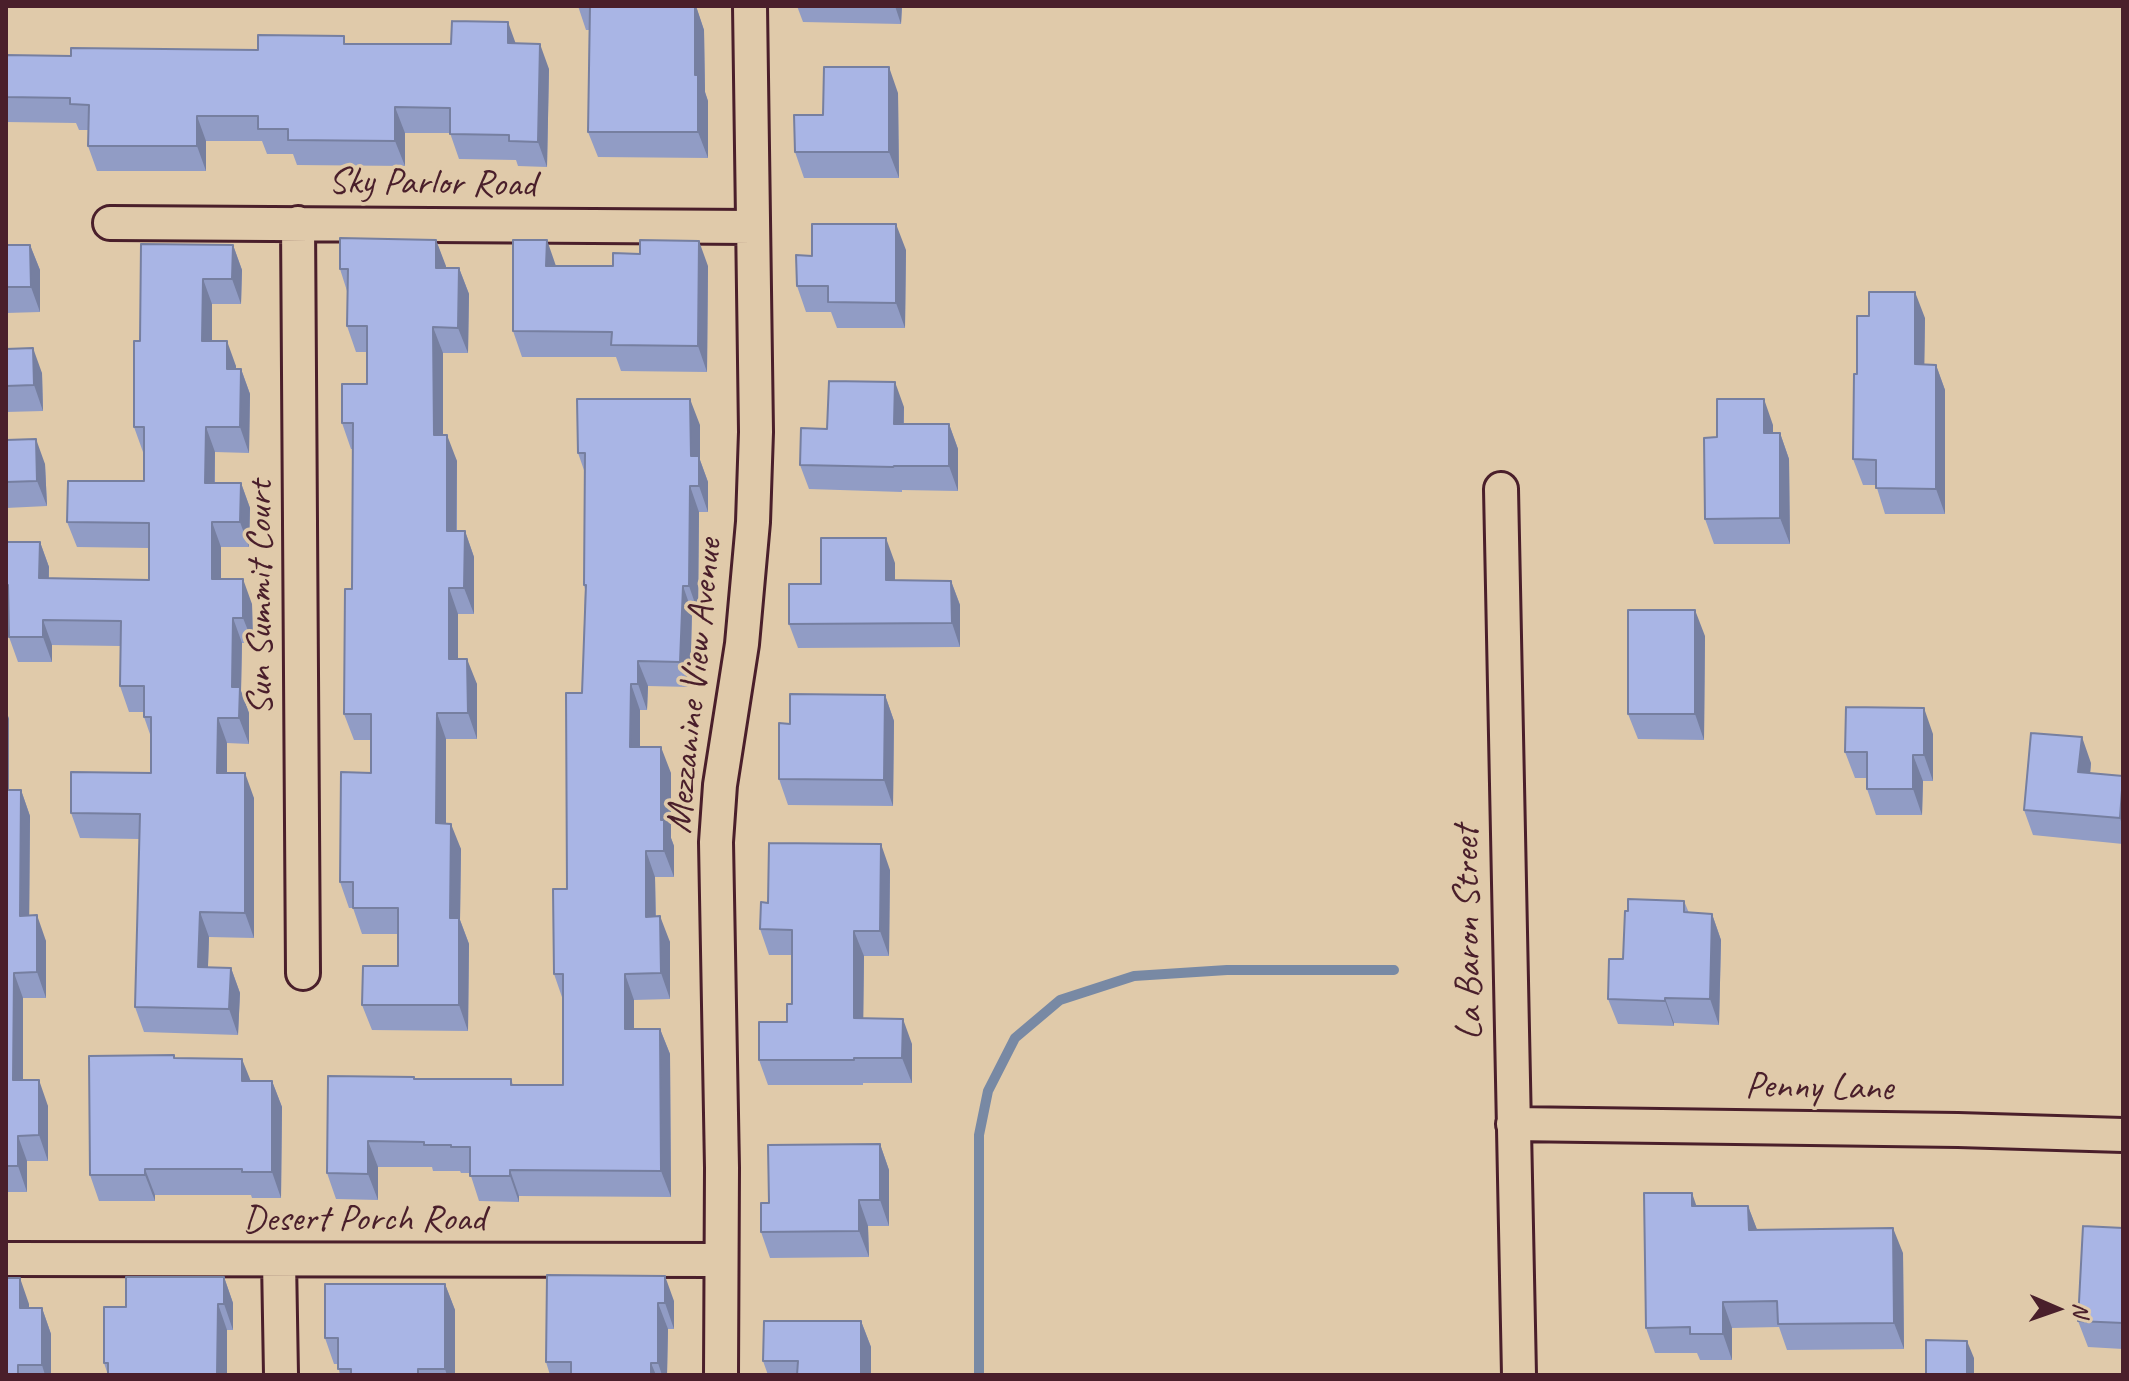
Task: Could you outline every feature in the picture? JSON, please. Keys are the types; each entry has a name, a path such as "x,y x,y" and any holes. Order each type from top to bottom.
{"street":[{"name":"Mezzanine View Avenue","path":"721,1375 722,1168 716,842 720,785 742,644 753,522 756,432 750,6"},
{"name":"Sky Parlor Road","path":"110,223 753,227"},
{"name":"Sun Summit Court","path":"298,223 303,973"},
{"name":"La Baron Street","path":"1501,489 1519,1375"},
{"name":"Penny Lane","path":"1513,1124 2123,1135"},
{"name":"Desert Porch Road","path":"6,1259 721,1260"},
{"path":"279,1260 281,1375"}],"building":[{"path":"590,6 695,6 698,132 588,132"},
{"path":"452,21 508,22 508,43 540,44 538,142 509,141 509,135 450,134 450,108 395,107 395,141 288,140 288,129 258,129 258,116 197,116 197,146 88,146 89,105 70,104 70,98 6,97 6,55 71,56 71,48 258,50 258,35 344,36 344,44 451,44"},
{"path":"824,67 889,67 889,152 795,152 794,115 823,115"},
{"path":"812,224 896,224 896,303 828,302 828,286 797,286 796,255 812,256"},
{"path":"340,238 436,240 436,268 459,268 458,328 433,327 434,435 447,435 447,531 465,531 464,588 449,588 449,659 467,659 468,713 437,713 436,823 451,824 450,918 459,918 459,1005 362,1005 363,966 398,966 398,908 353,908 353,882 340,882 341,772 371,773 371,714 344,714 345,589 352,589 353,423 342,423 342,384 367,384 367,326 347,326 348,269 340,269"},
{"path":"513,240 547,240 546,266 613,266 613,253 640,254 640,240 699,241 698,346 611,345 612,332 513,331"},
{"path":"141,244 233,245 232,279 203,279 202,341 227,341 227,369 241,369 240,427 206,427 205,483 241,483 240,522 212,522 212,579 243,579 243,618 233,618 232,687 240,687 239,718 218,718 217,773 245,773 245,913 200,912 198,967 231,968 229,1009 135,1007 140,814 71,813 71,772 151,773 151,717 144,717 144,686 120,686 121,621 43,620 43,637 9,637 6,542 40,542 39,578 149,580 149,523 67,522 68,481 144,481 144,427 134,427 134,341 140,341"},
{"path":"6,245 30,245 31,287 6,287"},
{"path":"1869,292 1915,292 1915,364 1936,365 1936,489 1876,488 1876,460 1853,459 1857,316 1869,316"},
{"path":"33,348 34,385 6,386 6,349"},
{"path":"829,381 895,382 894,424 949,424 949,466 800,465 801,428 827,429"},
{"path":"577,399 690,399 691,456 699,456 699,486 690,486 689,586 683,586 680,662 638,661 638,684 631,684 630,747 661,747 664,851 646,851 646,917 660,916 661,973 625,974 625,1029 660,1029 661,1171 510,1170 510,1176 470,1176 470,1147 368,1141 368,1174 327,1173 328,1076 511,1079 511,1085 563,1085 563,974 554,974 553,889 567,889 566,693 582,693 586,585 585,453 578,453"},
{"path":"1717,399 1764,399 1764,433 1780,433 1780,518 1705,519 1704,438 1717,437"},
{"path":"36,439 37,481 6,482 6,440"},
{"path":"821,538 886,538 886,580 951,581 952,623 789,624 789,584 821,584"},
{"path":"1628,610 1695,610 1695,714 1628,714"},
{"path":"790,694 885,695 884,780 779,779 779,723 790,724"},
{"path":"1846,707 1924,708 1924,755 1913,755 1913,789 1867,789 1867,752 1845,752"},
{"path":"2031,733 2082,737 2078,772 2123,776 2120,818 2024,810"},
{"path":"6,790 21,790 20,916 37,915 37,972 14,973 13,1080 39,1080 39,1135 18,1136 18,1166 6,1166"},
{"path":"769,843 881,844 880,931 854,931 854,1018 903,1019 902,1058 759,1060 759,1022 787,1022 787,1004 792,1004 792,930 760,929 761,902 768,903"},
{"path":"1628,899 1684,901 1684,912 1712,914 1710,999 1608,999 1609,959 1623,959"},
{"path":"174,1055 174,1058 242,1059 242,1081 272,1081 272,1172 145,1169 145,1175 90,1175 89,1056"},
{"path":"880,1144 880,1200 859,1200 859,1231 761,1232 761,1203 769,1203 768,1145"},
{"path":"1644,1193 1692,1193 1692,1206 1748,1206 1749,1230 1893,1228 1894,1323 1778,1324 1777,1301 1723,1302 1723,1334 1690,1334 1690,1327 1646,1328"},
{"path":"2083,1226 2123,1228 2123,1323 2078,1321"},
{"path":"547,1275 665,1276 665,1303 658,1303 658,1363 651,1363 651,1375 571,1375 571,1362 546,1362"},
{"path":"126,1277 224,1277 224,1304 218,1304 217,1375 108,1375 108,1363 104,1363 104,1307 126,1307"},
{"path":"6,1278 20,1278 20,1308 42,1308 42,1365 18,1365 18,1375 6,1375"},
{"path":"325,1284 445,1284 445,1369 418,1369 418,1375 351,1375 351,1369 338,1369 338,1338 325,1338"},
{"path":"764,1321 861,1321 861,1375 797,1375 798,1361 763,1361"},
{"path":"1926,1340 1967,1341 1967,1375 1926,1375"}],"waterway":[{"path":"979,1375 979,1135 988,1091 1015,1038 1060,1000 1134,976 1227,970 1394,970"}]}
